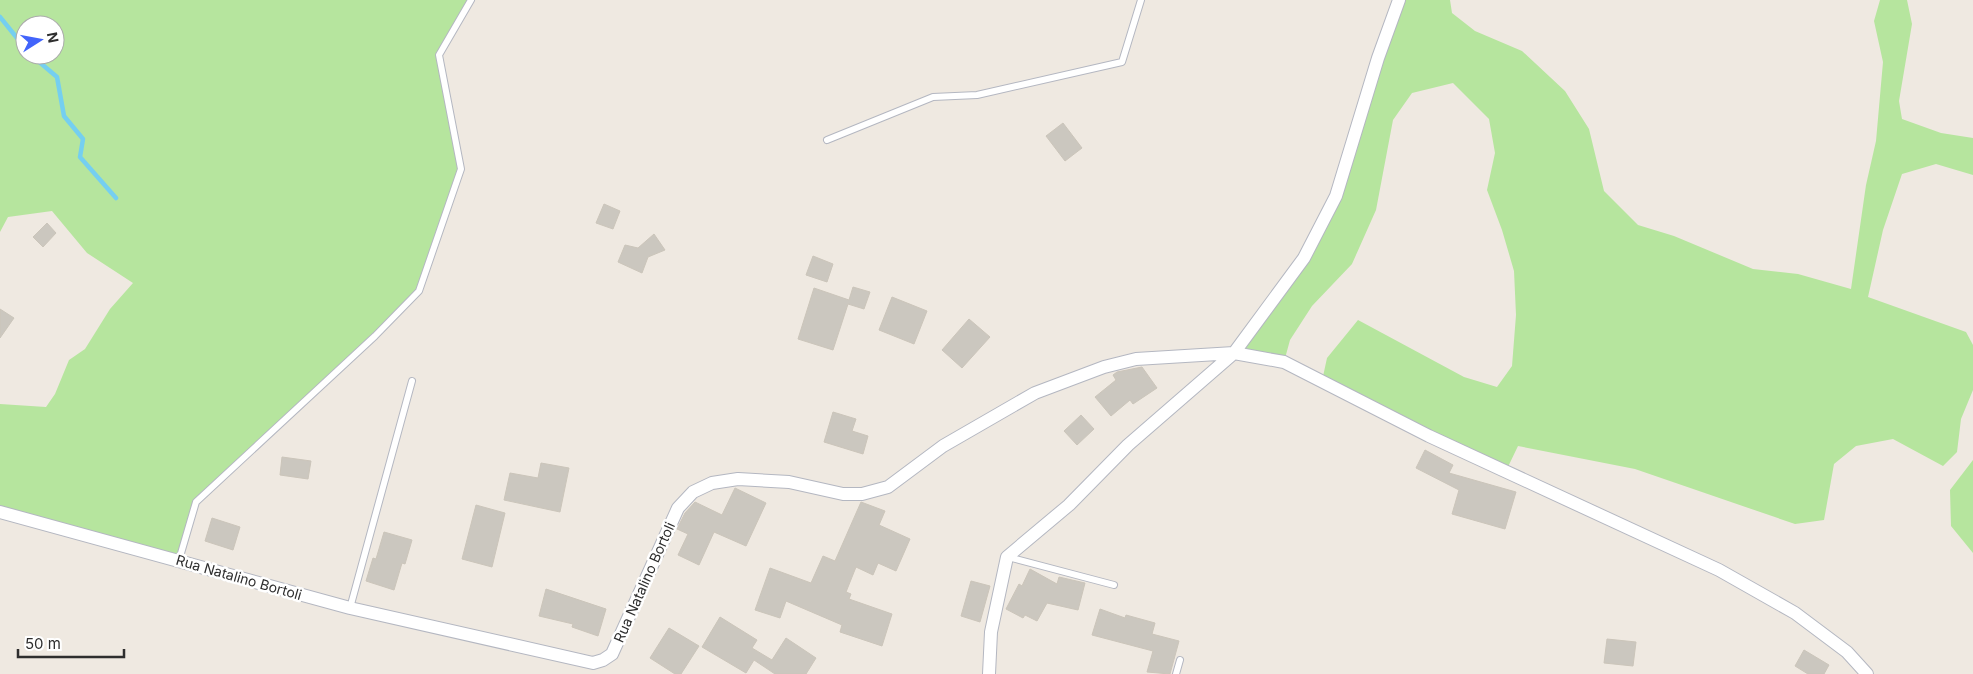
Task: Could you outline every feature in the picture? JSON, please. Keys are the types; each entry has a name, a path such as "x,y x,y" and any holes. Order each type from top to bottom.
{"street":[{"path":"989,674 991,632 1007,557 1069,505 1128,444 1234,353 1304,258 1336,196 1378,58 1399,0"},
{"name":"Rua Natalino Bortoli","path":"0,512 350,608 593,664 604,660 612,654 678,508 693,492 712,483 738,479 789,482 843,494 862,494 888,487 943,446 1035,394 1096,370 1136,359 1234,353 1284,362 1429,436 1719,570 1795,613 1847,652 1867,674"}],"lane":[{"path":"179,560 196,502 375,336 419,291 461,168 439,55 471,0"},
{"path":"827,140 934,97 977,94 1122,62 1141,0"},
{"path":"350,608 412,381"},
{"path":"1007,557 1114,584"},
{"path":"1176,674 1180,660"}],"green space":[{"path":"0,0 471,0 439,55 461,169 419,291 196,502 179,560 0,512 0,404 46,407 55,394 69,360 85,349 110,309 133,283 87,253 52,211 8,217 0,232"},
{"path":"1399,0 1450,0 1452,13 1475,31 1522,51 1565,91 1589,129 1604,191 1638,225 1674,236 1753,269 1798,274 1851,289 1866,185 1876,141 1883,62 1874,21 1880,0 1907,0 1912,24 1899,101 1902,119 1941,133 1973,138 1973,175 1936,164 1902,174 1883,230 1868,297 1966,332 1973,345 1973,390 1961,419 1957,452 1943,466 1893,439 1856,446 1834,464 1824,520 1795,524 1635,469 1518,446 1506,471 1322,381 1327,358 1358,320 1464,377 1497,387 1512,366 1516,315 1514,271 1502,230 1487,190 1495,153 1489,119 1453,83 1412,93 1393,120 1376,210 1352,264 1312,306 1290,340 1284,362 1234,353 1304,258 1336,196"},
{"path":"1973,460 1973,553 1951,526 1950,490"}],"building":[{"path":"1063,123 1082,148 1065,161 1046,136"},
{"path":"604,204 620,211 613,229 596,223"},
{"path":"47,223 56,233 43,247 33,237"},
{"path":"654,234 665,250 648,257 642,273 618,262 625,245 638,248"},
{"path":"813,256 833,264 827,282 806,275"},
{"path":"853,287 870,292 864,309 848,304 833,350 798,339 814,288 849,300"},
{"path":"892,297 927,311 914,344 879,330"},
{"path":"0,309 14,318 0,338"},
{"path":"969,319 990,337 962,368 942,350"},
{"path":"1142,367 1157,388 1133,404 1130,400 1111,416 1095,397 1116,380 1113,375 1117,372"},
{"path":"833,412 856,419 852,431 868,436 863,454 824,442"},
{"path":"1081,415 1094,429 1077,445 1064,431"},
{"path":"1425,450 1453,465 1449,473 1516,492 1505,529 1452,514 1459,490 1416,468"},
{"path":"282,457 311,461 308,479 280,475"},
{"path":"541,463 569,468 560,512 504,500 510,473 538,478"},
{"path":"735,488 766,503 746,546 714,532 699,565 678,555 688,534 677,529 685,513 695,502 722,515"},
{"path":"861,502 885,511 879,525 910,539 896,571 878,563 873,575 856,567 846,592 851,594 849,599 892,614 882,646 840,632 842,625 786,601 780,618 755,610 770,568 811,583 823,556 835,561"},
{"path":"476,505 505,513 492,567 462,559"},
{"path":"212,518 240,527 233,550 205,541"},
{"path":"384,532 412,540 405,564 402,563 394,590 366,581 373,558 376,559"},
{"path":"1030,569 1057,584 1059,577 1085,583 1078,610 1047,603 1037,621 1025,615 1023,618 1006,609 1019,584 1022,586"},
{"path":"971,581 990,586 980,622 961,616"},
{"path":"546,589 606,609 598,636 572,627 573,624 539,616"},
{"path":"1100,609 1125,618 1126,615 1155,623 1152,634 1179,641 1170,674 1147,672 1153,651 1092,635"},
{"path":"720,617 757,640 752,648 772,660 786,638 816,658 806,674 775,674 754,660 746,673 702,647"},
{"path":"669,628 699,646 681,674 675,674 650,658"},
{"path":"1607,639 1636,642 1633,666 1604,663"},
{"path":"1804,650 1829,665 1824,674 1808,674 1795,666"}],"waterway":[{"path":"0,17 15,36"},
{"path":"43,65 57,77 64,116 83,139 80,157 116,198"}]}
